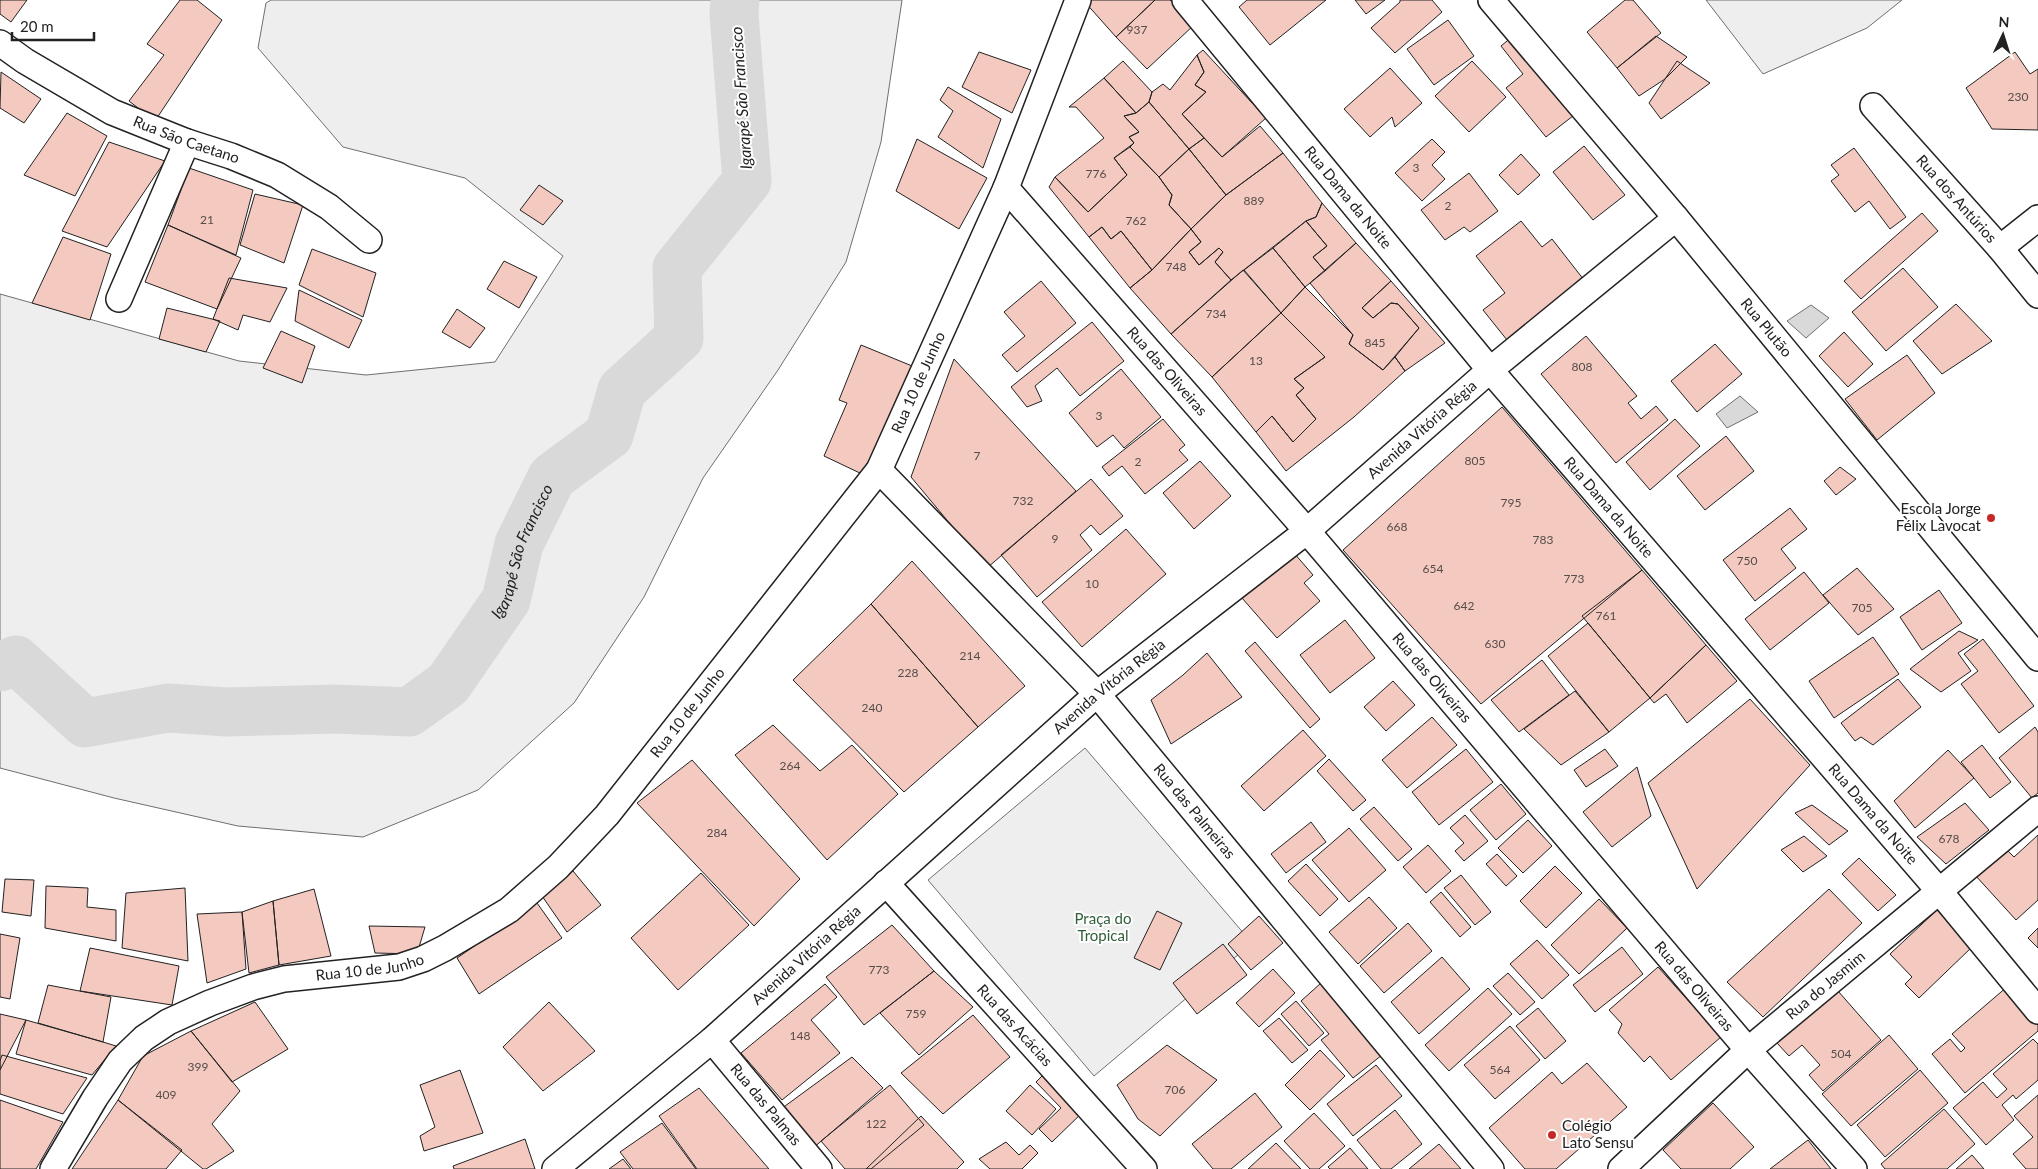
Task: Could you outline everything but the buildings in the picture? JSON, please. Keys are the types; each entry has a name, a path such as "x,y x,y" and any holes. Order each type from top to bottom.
{"street":[{"name":"Rua 10 de Junho","path":"54,1169 94,1098 120,1060 144,1038 168,1022 252,987 284,979 399,967 423,959 509,910 558,867 607,815 879,470 1006,188 1078,0"},
{"name":"Rua Dama da Noite","path":"1186,0 1490,370 1940,892 2038,1011"},
{"name":"Rua Plutão","path":"1491,0 1676,218 2038,658"},
{"name":"Rua São Caetano","path":"0,43 25,61 112,112 187,142 231,156 277,176 329,207 369,240"},
{"name":"Rua dos Antúrios","path":"1873,106 2000,248 2038,295"},
{"path":"119,299 187,142"},
{"name":"Rua das Oliveiras","path":"1006,188 1307,531 1748,1050 1854,1169"},
{"name":"Avenida Vitória Régia","path":"555,1169 712,1040 1097,694 1307,531 1490,370 1676,218"},
{"path":"2000,248 2038,218"},
{"name":"Rua das Palmeiras","path":"879,470 1097,694 1491,1169"},
{"name":"Rua do Jasmim","path":"1621,1169 1748,1050 2038,809"},
{"name":"Rua das Acácias","path":"886,883 1144,1169"},
{"name":"Rua das Palmas","path":"712,1040 819,1169"}],"green space":[{"path":"271,0 902,0 881,142 846,262 778,370 703,478 644,597 574,703 478,790 363,837 238,826 114,798 0,768 0,294 239,361 366,375 495,362 563,256 465,178 343,147 258,48 266,3"},
{"path":"1706,0 1902,0 1867,28 1763,74"},
{"name":"Praça do Tropical","path":"1085,748 1252,943 1094,1076 928,880"}],"shaded area":[{"path":"1811,305 1829,318 1806,338 1787,321"},
{"path":"1740,396 1758,412 1727,428 1716,414"}],"waterway":[{"name":"Igarapé São Francisco","path":"0,667 16,660 85,723 168,708 227,712 335,709 409,712 448,684 506,600 519,544 552,477 609,435 622,390 679,338 677,268 747,181 734,14 735,0"}],"place":[{"name":"Escola Jorge Félix Lavocat","path":"1991,518"},
{"name":"Colégio Lato Sensu","path":"1552,1135"}]}
